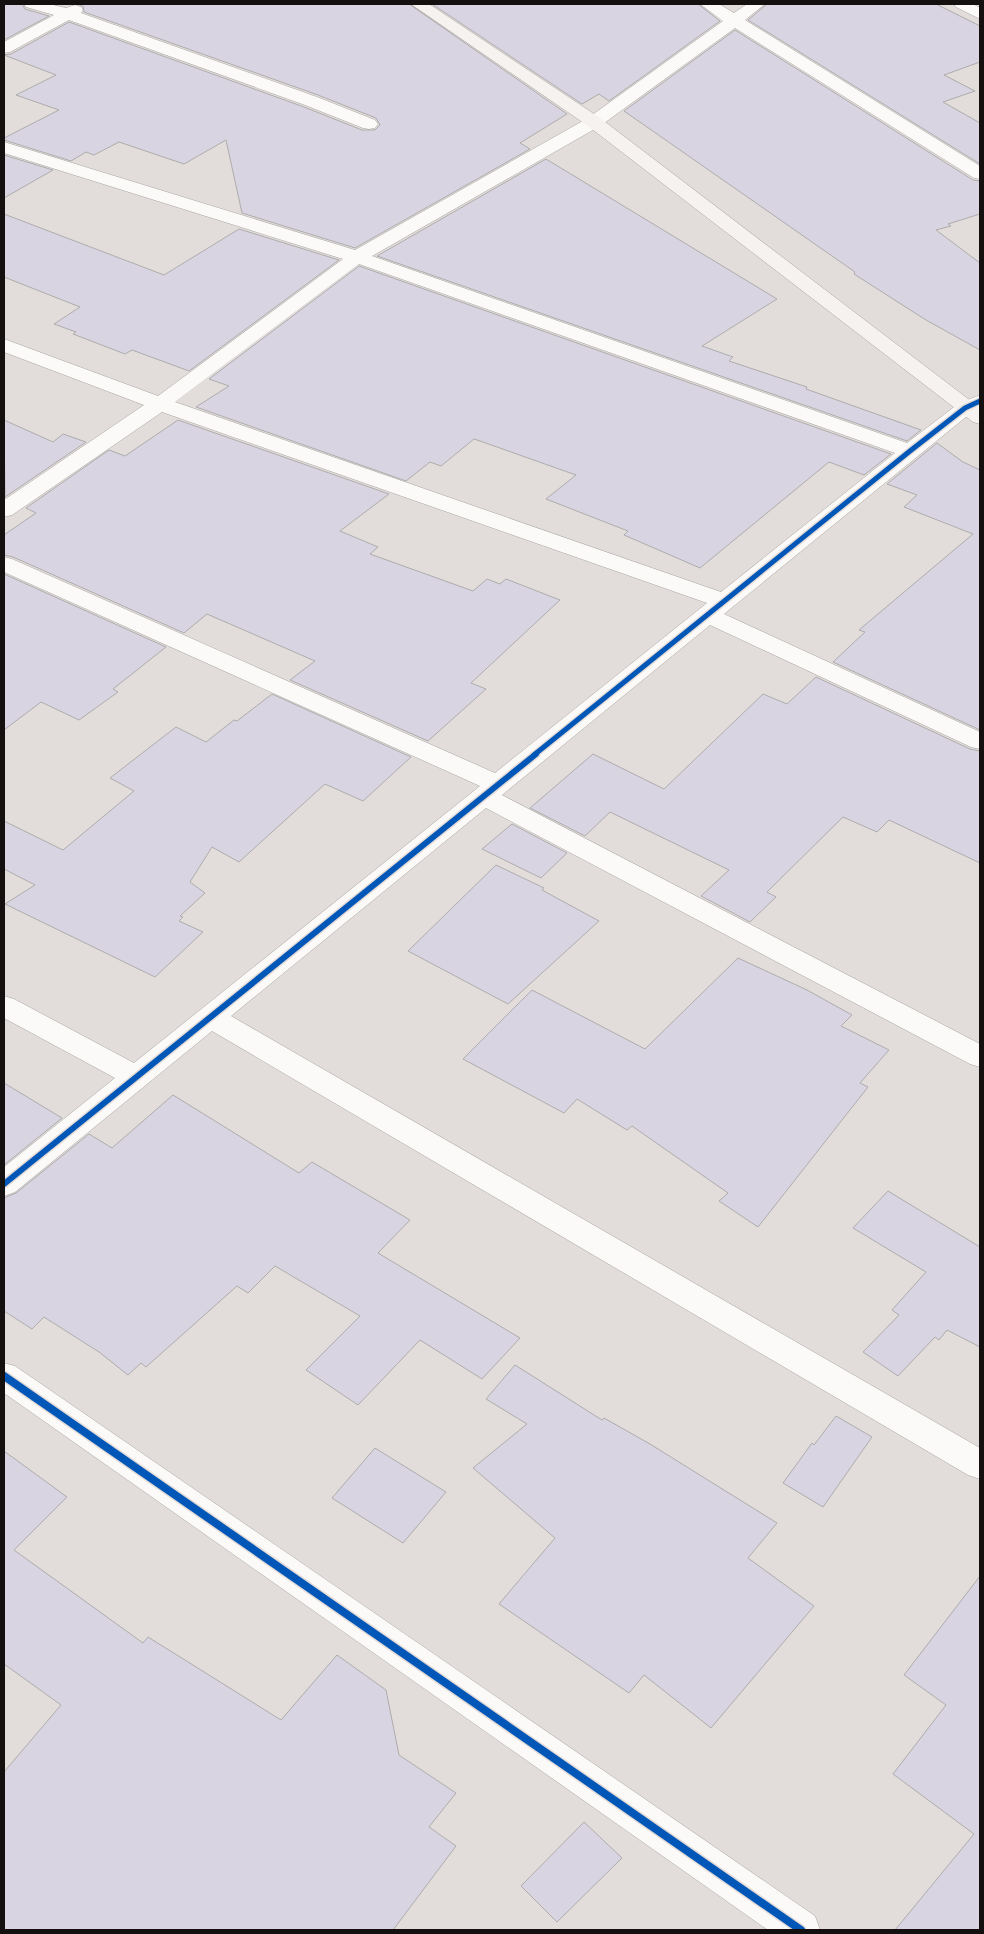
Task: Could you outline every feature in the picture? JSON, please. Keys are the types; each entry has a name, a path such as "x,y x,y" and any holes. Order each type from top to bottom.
{"main road":[{"path":"418,4 594,122 975,409"}],"street":[{"path":"32,4 68,14 311,101 369,124"},
{"path":"4,48 88,4"},
{"path":"708,4 980,174"},
{"path":"4,510 160,404 357,257 594,122 757,4"},
{"path":"962,4 980,14"},
{"path":"4,147 357,257 910,451"},
{"path":"4,345 716,608 980,741"},
{"path":"4,1184 910,451 975,409"},
{"path":"4,564 491,790 980,1057"},
{"path":"4,1006 136,1077"},
{"path":"210,1017 980,1465"},
{"path":"4,1376 801,1930"}],"building":[{"path":"4,4 22,4 25,9 49,16 4,40"},
{"path":"77,4 409,4 567,114 520,143 530,149 355,248 242,213 226,140 184,164 119,142 94,155 86,152 71,161 4,140 4,138 59,110 16,95 56,75 4,55 11,54 69,22 304,107 362,130 375,130 380,125 376,118 318,95 84,12 83,6"},
{"path":"432,4 698,4 720,21 609,101 599,94 582,104"},
{"path":"767,4 936,4 980,26 980,62 944,75 975,91 943,102 980,123 980,164 748,20"},
{"path":"735,30 973,180 980,181 980,214 948,224 951,226 936,230 980,263 980,350 926,320 854,274 855,272 624,111"},
{"path":"4,155 53,170 4,198"},
{"path":"546,159 777,299 702,346 733,357 729,361 807,387 806,389 921,430 907,441 377,256"},
{"path":"4,214 164,275 239,229 339,260 189,371 132,350 125,354 73,334 76,332 54,324 80,307 4,277"},
{"path":"359,266 891,454 864,475 829,462 700,568 624,535 628,531 546,499 576,475 474,439 441,466 430,462 406,481 196,407 229,386 209,379"},
{"path":"4,420 53,442 63,434 86,442 5,497"},
{"path":"178,420 389,494 340,531 378,547 370,554 473,591 487,579 500,584 506,579 560,600 471,683 486,689 428,741 290,680 315,661 207,614 184,633 13,557 4,555 4,535 36,513 26,508 109,450 125,456"},
{"path":"937,443 963,462 980,470 980,730 833,662 865,632 859,630 973,534 904,507 917,495 887,484"},
{"path":"4,574 166,647 113,689 118,692 79,720 41,702 4,730"},
{"path":"816,677 970,749 980,751 980,863 889,820 877,832 843,817 767,892 776,897 750,922 701,896 729,870 610,812 585,836 530,808 593,754 664,789 763,694 787,704"},
{"path":"272,694 411,757 363,801 325,784 239,862 212,847 190,882 205,893 180,916 183,917 179,921 203,932 155,977 5,904 35,885 4,869 4,821 63,850 134,791 110,778 176,727 206,742"},
{"path":"512,824 567,853 541,878 482,849"},
{"path":"496,865 544,888 542,890 599,921 508,1004 408,951"},
{"path":"738,958 807,990 852,1015 841,1026 889,1050 860,1083 868,1087 758,1227 719,1201 728,1193 632,1126 627,1130 577,1099 564,1113 463,1059 532,990 645,1049"},
{"path":"4,1083 62,1118 4,1165"},
{"path":"173,1095 299,1173 312,1162 410,1220 378,1253 520,1338 482,1379 420,1340 358,1405 306,1370 360,1316 275,1266 248,1293 237,1286 146,1367 141,1363 128,1375 99,1352 44,1317 32,1329 4,1311 4,1198 16,1193 89,1134 112,1148"},
{"path":"888,1191 980,1247 980,1347 947,1330 939,1340 935,1337 898,1376 863,1352 899,1315 892,1310 926,1272 853,1228"},
{"path":"515,1365 602,1420 604,1418 650,1444 777,1523 748,1558 814,1606 711,1728 644,1675 629,1693 499,1604 555,1538 473,1468 527,1424 486,1399"},
{"path":"836,1416 872,1437 823,1507 783,1483 812,1443 814,1445"},
{"path":"375,1448 446,1492 403,1543 332,1498"},
{"path":"4,1451 67,1497 14,1550 143,1643 148,1637 281,1720 337,1655 386,1690 399,1755 456,1793 429,1827 456,1846 393,1930 4,1930 4,1772 61,1705 4,1664"},
{"path":"980,1576 980,1930 895,1930 974,1834 893,1774 946,1705 904,1675"},
{"path":"584,1822 622,1858 557,1922 521,1886"}],"cycle path":[{"path":"4,1184 910,451 965,408 980,401"},
{"path":"4,1376 801,1930"}]}
